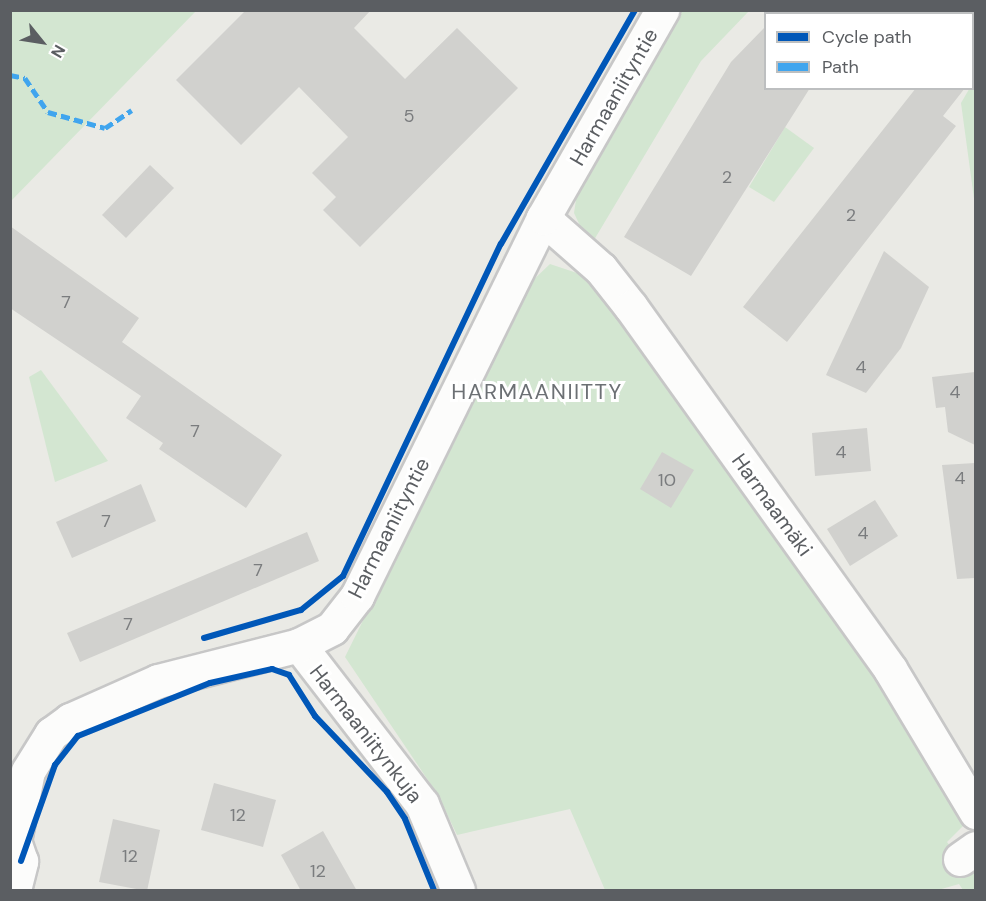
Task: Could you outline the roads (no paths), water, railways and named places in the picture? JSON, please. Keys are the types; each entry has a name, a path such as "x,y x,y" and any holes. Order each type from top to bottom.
{"street":[{"name":"Harmaaniityntie","path":"14,891 21,861 14,841 28,771 51,734 70,720 158,681 298,645 332,628 357,596 543,218 662,10"},
{"name":"Harmaamäki","path":"543,218 601,269 631,307 890,669 975,812"},
{"name":"Harmaaniitynkuja","path":"298,645 422,804 458,891"}],"district":[{"name":"HARMAANIITTY","path":"537,392"}]}
